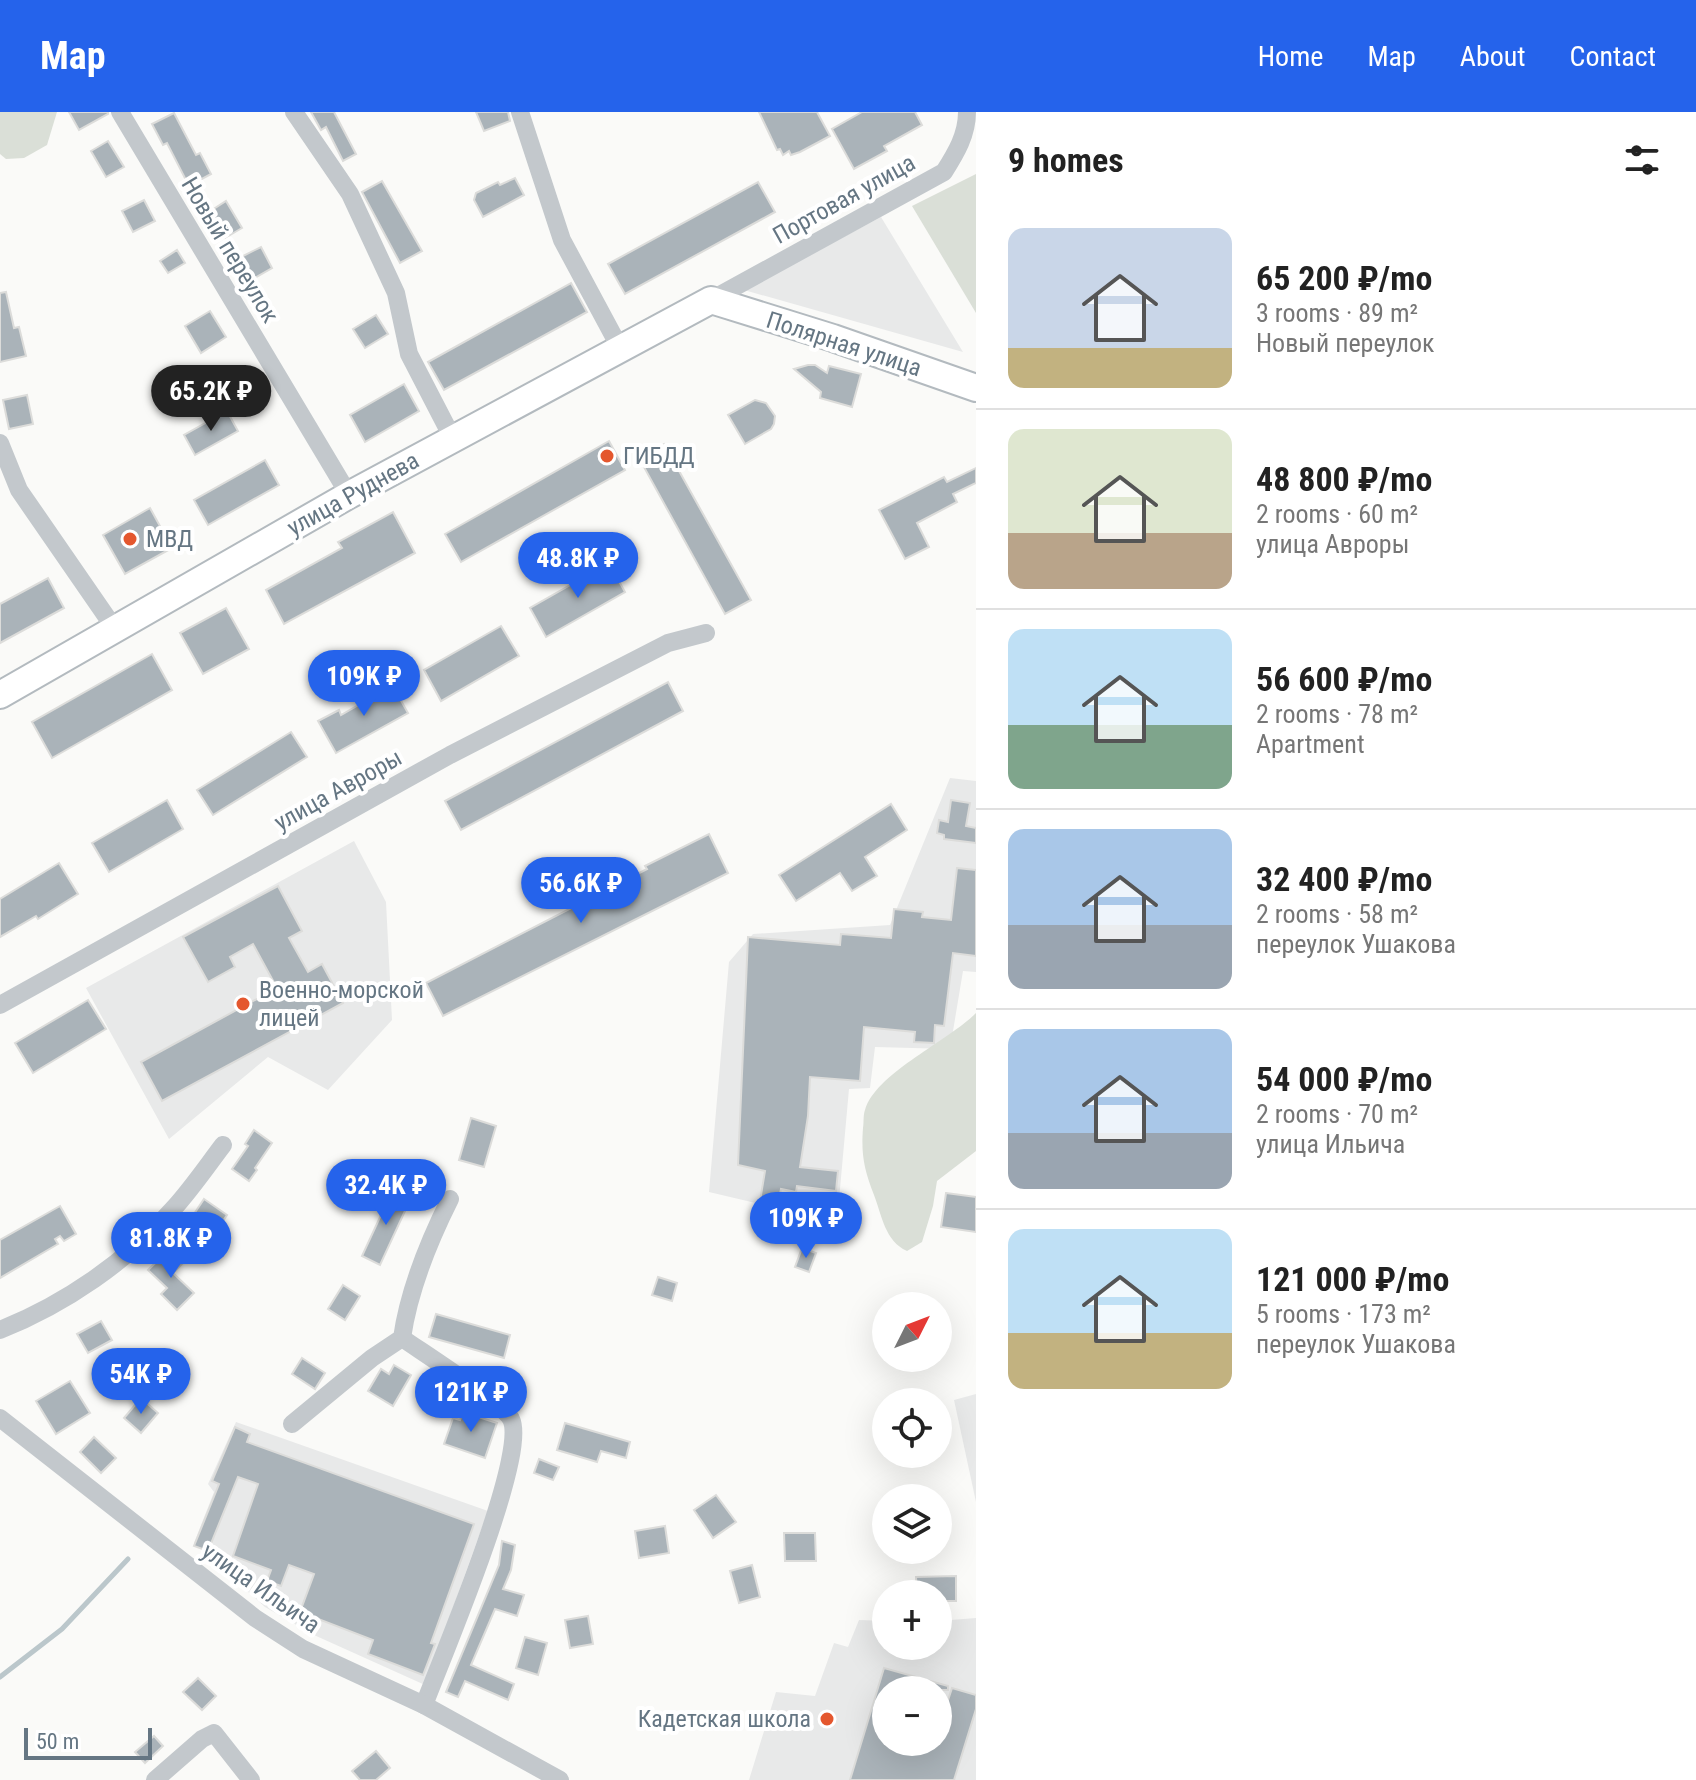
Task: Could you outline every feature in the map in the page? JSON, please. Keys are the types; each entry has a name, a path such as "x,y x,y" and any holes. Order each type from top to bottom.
{"main road":[{"name":"улица Руднева","path":"0,695 349,495 711,300"},
{"name":"Полярная улица","path":"711,300 833,338 976,390"}],"street":[{"name":"Новый переулок","path":"120,112 349,495"},
{"path":"294,112 350,194 396,293 409,354 453,439"},
{"path":"520,112 562,240 620,348"},
{"name":"Портовая улица","path":"711,300 944,172 958,151 967,123 967,112"},
{"path":"0,443 19,490 115,629"},
{"name":"улица Авроры","path":"0,1005 450,755 668,643 706,633"},
{"path":"0,1330 34,1316 72,1294 113,1264 174,1208 223,1145"},
{"path":"292,1424 372,1358 402,1338 423,1260 450,1199"},
{"path":"402,1338 495,1404 510,1418 514,1429 509,1466 498,1508 424,1705"},
{"name":"улица Ильича","path":"0,1418 255,1618 303,1649 424,1705 534,1773 560,1780"},
{"path":"155,1780 202,1739 214,1733 251,1780"}],"shaded area":[{"path":"0,112 57,112 47,145 24,158 6,159 0,154"},
{"path":"976,174 976,313 912,206"},
{"path":"881,217 963,352 744,290"},
{"path":"950,778 976,781 976,972 963,971 950,1049 875,1047 870,1088 849,1089 837,1222 709,1192 729,962 753,934 890,925"},
{"name":"Военно-морской лицей","path":"354,841 386,902 392,1020 328,1090 268,1057 169,1139 86,988"},
{"path":"976,1013 976,1151 937,1181 922,1242 907,1251 889,1234 868,1177 862,1146 864,1112 883,1083"},
{"path":"976,1394 976,1502 954,1400"},
{"path":"236,1422 488,1511 425,1685 314,1635 265,1607 194,1543 214,1492 208,1484"},
{"name":"Кадетская школа","path":"976,1618 976,1780 749,1780 776,1692 815,1696 834,1643 848,1647 859,1620 872,1620 872,1660 952,1660 952,1620"}],"building":[{"path":"69,112 108,112 108,114 79,130"},
{"path":"311,112 334,112 356,154 343,161 326,127 321,130"},
{"path":"476,112 508,112 510,121 484,131"},
{"path":"759,112 817,112 830,136 800,152 791,155 789,151 783,155 780,149 777,150"},
{"path":"862,112 915,112 922,125 884,146 887,151 854,169 832,129"},
{"path":"174,113 196,155 200,153 211,174 189,186 167,143 163,145 152,124"},
{"path":"108,141 124,167 106,177 91,151"},
{"path":"515,178 524,195 483,217 474,200 476,193"},
{"path":"382,181 422,251 400,263 362,192"},
{"path":"758,182 775,212 625,294 608,264"},
{"path":"144,200 155,221 133,232 122,211"},
{"path":"226,201 242,228 225,238 209,212"},
{"path":"261,247 272,268 251,280 239,258"},
{"path":"177,250 185,263 168,273 160,261"},
{"path":"571,283 587,312 444,390 428,362"},
{"path":"6,292 14,328 19,327 26,356 0,362 0,293"},
{"path":"210,311 226,337 201,353 185,326"},
{"path":"376,315 388,334 365,348 353,329"},
{"path":"815,365 827,373 829,366 861,374 852,407 820,398 821,392 794,369"},
{"path":"404,384 419,411 365,442 350,415"},
{"path":"27,395 33,424 9,429 3,400"},
{"path":"755,400 766,403 775,416 774,424 771,429 745,444 728,415"},
{"path":"227,411 238,431 195,455 184,435"},
{"path":"609,441 625,470 461,562 445,534"},
{"path":"664,444 751,600 725,614 639,458"},
{"path":"265,460 279,485 208,525 194,500"},
{"path":"976,468 976,483 953,494 957,502 917,523 929,547 905,559 879,510 944,477 947,482"},
{"path":"150,508 172,548 125,574 103,535"},
{"path":"393,512 415,553 284,624 266,590 342,548 338,542"},
{"path":"609,563 625,592 546,637 530,608"},
{"path":"48,578 64,608 0,643 0,604"},
{"path":"226,608 249,649 203,674 180,633"},
{"path":"501,626 519,656 441,701 424,670"},
{"path":"152,654 172,690 52,758 32,722"},
{"path":"390,681 408,713 336,753 318,721 339,710 341,715 374,696 371,692"},
{"path":"668,682 683,711 461,830 445,801"},
{"path":"291,732 307,757 213,815 197,790"},
{"path":"167,800 183,829 109,872 92,843"},
{"path":"951,800 970,803 966,826 976,828 976,843 944,839 944,835 937,833 939,820 948,822"},
{"path":"891,804 907,830 865,857 877,876 852,891 840,873 796,901 779,875"},
{"path":"709,834 728,873 443,1016 426,983"},
{"path":"59,863 78,894 38,919 36,916 0,937 0,899"},
{"path":"957,868 976,870 976,956 953,953 944,1026 935,1025 934,1043 914,1042 915,1032 864,1027 860,1081 810,1077 800,1167 838,1171 836,1191 797,1186 796,1192 781,1189 778,1204 760,1201 765,1171 738,1165 748,937 840,945 841,934 891,938 894,909 923,912 922,917 951,920"},
{"path":"278,886 302,931 289,938 308,972 322,964 343,1003 162,1101 141,1062 277,988 253,944 230,957 235,967 208,982 183,937"},
{"path":"88,1000 106,1029 33,1073 15,1043"},
{"path":"471,1118 496,1126 484,1167 459,1160"},
{"path":"254,1130 272,1143 249,1181 232,1169 248,1146 245,1144"},
{"path":"393,1189 411,1198 380,1265 362,1256"},
{"path":"946,1193 976,1197 976,1232 941,1227"},
{"path":"204,1199 227,1215 217,1230 194,1214"},
{"path":"60,1206 76,1234 64,1241 60,1236 55,1239 58,1244 0,1278 0,1240"},
{"path":"802,1248 816,1253 809,1272 795,1267"},
{"path":"170,1249 183,1263 173,1273 194,1293 177,1310 161,1294 167,1288 148,1270"},
{"path":"658,1277 677,1283 672,1301 652,1295"},
{"path":"343,1285 360,1296 345,1320 328,1309"},
{"path":"436,1314 510,1335 504,1358 429,1337"},
{"path":"101,1321 112,1340 88,1353 77,1334"},
{"path":"302,1358 325,1373 315,1389 292,1374"},
{"path":"394,1365 411,1375 393,1406 368,1391 381,1369 389,1374"},
{"path":"70,1381 90,1413 56,1434 36,1401"},
{"path":"141,1398 158,1413 141,1433 124,1418"},
{"path":"463,1412 497,1423 485,1458 444,1444 453,1418 460,1420"},
{"path":"565,1423 630,1442 626,1458 601,1451 597,1462 557,1450"},
{"path":"235,1427 250,1434 247,1442 474,1524 431,1643 435,1644 423,1675 368,1654 373,1640 300,1612 314,1574 289,1565 281,1586 267,1581 271,1570 233,1556 258,1484 238,1477 208,1551 194,1546 219,1484 212,1481"},
{"path":"94,1437 116,1458 101,1473 80,1452"},
{"path":"539,1459 559,1467 553,1480 534,1473"},
{"path":"716,1495 736,1522 713,1538 694,1510"},
{"path":"665,1526 669,1553 639,1558 635,1531"},
{"path":"784,1533 815,1533 816,1561 785,1561"},
{"path":"502,1541 515,1545 511,1570 503,1589 524,1595 517,1616 495,1609 471,1665 514,1684 508,1700 465,1681 458,1697 446,1692 499,1565"},
{"path":"752,1565 760,1597 739,1603 730,1571"},
{"path":"956,1576 956,1601 952,1601 952,1580 916,1580 916,1577"},
{"path":"588,1616 593,1644 570,1648 565,1620"},
{"path":"525,1637 547,1643 538,1675 516,1668"},
{"path":"884,1668 912,1676 882,1676"},
{"path":"198,1678 216,1696 202,1710 183,1692"},
{"path":"952,1688 976,1695 976,1709 954,1780 850,1780 872,1708 872,1756 952,1756"},
{"path":"154,1736 163,1746 145,1763 135,1752"},
{"path":"376,1751 390,1768 376,1780 360,1780 352,1771"}],"waterway":[{"path":"0,1677 62,1629 128,1559"}],"place":[{"name":"ГИБДД","path":"607,456"},
{"name":"МВД","path":"130,539"},
{"name":"Военно-морской лицей","path":"243,1004"},
{"name":"Кадетская школа","path":"827,1719"}]}
